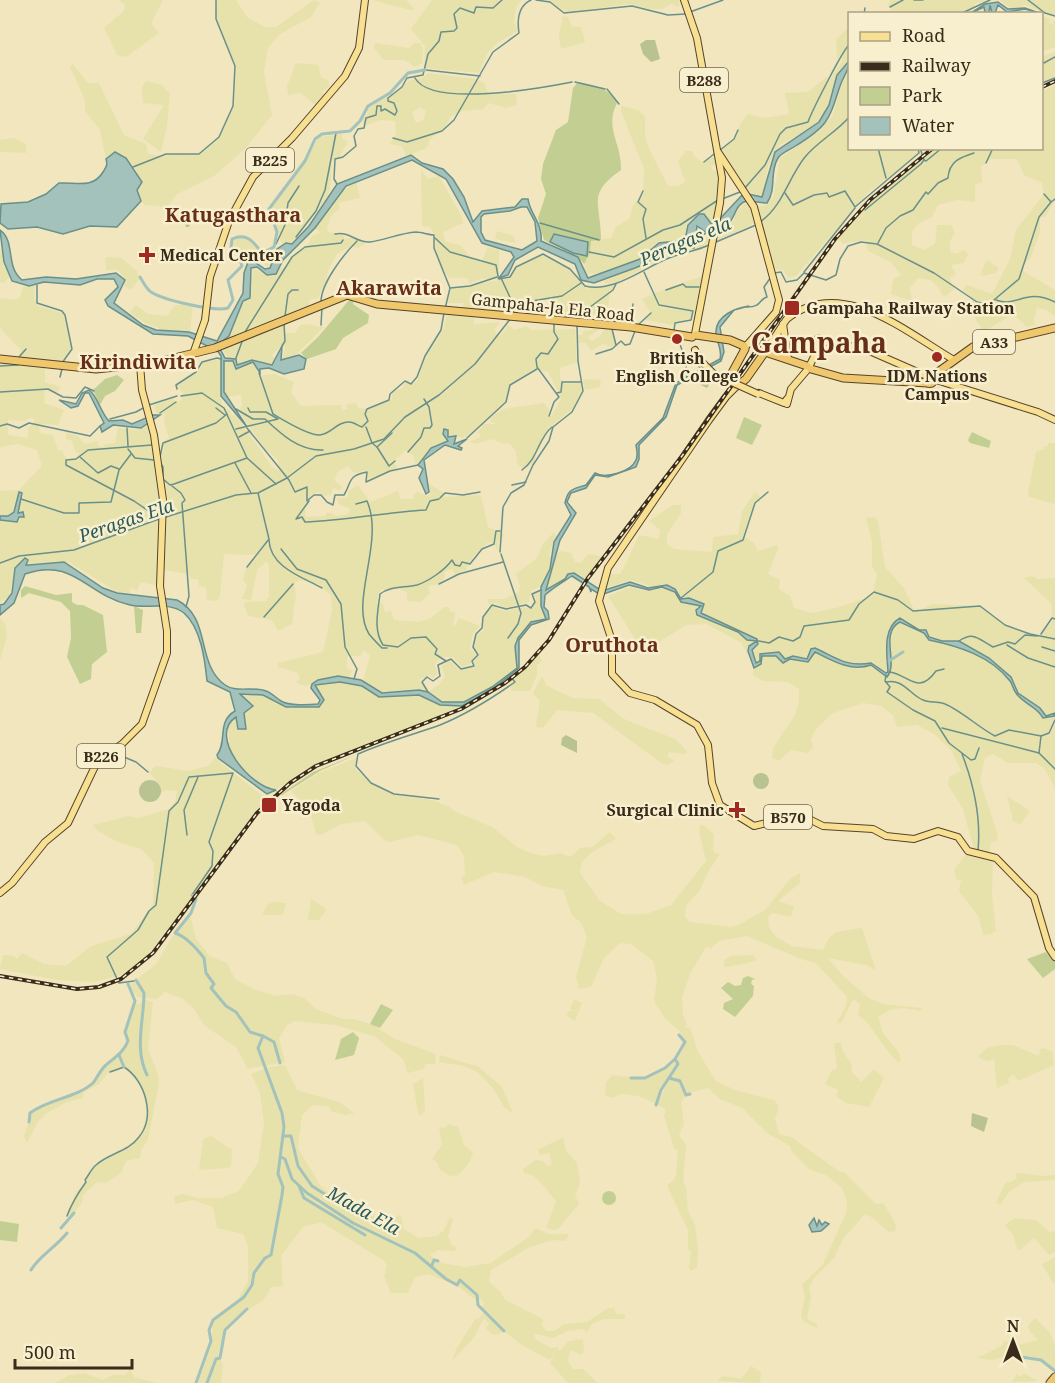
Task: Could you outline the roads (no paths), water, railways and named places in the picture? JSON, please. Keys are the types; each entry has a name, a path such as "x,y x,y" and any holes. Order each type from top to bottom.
{"highway":[{"name":"Gampaha-Ja Ela Road","path":"0,360 96,369 140,364 217,347 351,295 377,304 633,327 720,339 745,346"},
{"name":"A33","path":"930,379 973,347 1055,328"},
{"path":"745,346 728,380 740,385 765,352 849,378 930,379"}],"main road":[{"name":"B225","path":"193,354 199,338 210,277 229,221 257,172 292,138 345,76 359,48 365,0"},
{"name":"B288","path":"684,0 697,38 715,146 751,202 773,276 779,307 745,346"},
{"path":"715,146 721,179 720,200 691,336 705,365 716,375 785,403 793,387 810,367 822,343 849,344 930,379 1029,409 1055,420"},
{"path":"765,352 786,321 820,303 869,310 954,360"},
{"path":"786,321 788,359"},
{"name":"B226","path":"0,894 21,873 45,842 68,822 98,760 122,744 142,724 168,651 167,628 161,597 164,517 150,419 142,390 140,364"},
{"path":"705,365 728,380"},
{"name":"B570","path":"740,385 726,397 709,420 608,568 600,593 600,609 612,640 612,674 630,693 655,700 699,726 708,745 712,783 722,808 754,826 801,815 824,826 873,829 882,835 897,838 919,838 938,831 958,837 968,851 996,858 1034,897 1049,948 1055,957"}],"water":[{"path":"998,2 1008,9 1025,8 1036,12 1025,9 1007,12 998,5 995,12 992,12 990,5 989,12 985,12 984,7 973,12 985,4"},
{"path":"848,62 847,71 826,121 815,133 784,153 775,163 772,192 767,203 747,201 742,203 724,229 707,233 697,226 694,248 660,250 647,263 594,283 581,280 575,264 538,247 515,260 508,275 499,278 514,257 511,252 482,243 446,179 412,160 346,186 315,228 283,260 276,274 267,275 257,267 251,268 250,298 243,301 229,336 218,345 225,358 236,359 237,365 252,360 272,365 282,346 281,360 299,355 306,359 304,369 284,374 269,368 260,369 260,373 253,362 236,369 233,361 224,361 224,392 247,427 221,396 221,356 215,347 207,346 188,336 153,334 108,306 105,300 118,287 114,279 97,279 80,285 44,282 29,286 12,281 4,262 0,230 8,241 14,268 22,280 46,277 76,279 116,273 125,280 114,303 143,325 156,330 189,332 217,341 243,293 244,273 248,262 253,261 265,269 270,268 277,249 286,243 292,244 309,226 337,184 411,155 422,163 443,169 453,179 464,197 473,222 482,211 515,207 522,199 528,199 540,229 541,241 578,257 588,278 640,259 659,243 685,240 688,225 699,214 704,214 713,226 744,193 762,197 775,152 819,122 829,105 837,75","holes":["521,207 527,207 535,222 537,241 522,250 485,240 481,232 481,217 484,214 510,211"]},
{"path":"115,152 126,158 142,182 137,190 141,201 117,227 90,226 63,234 37,227 8,229 0,223 1,204 28,202 46,194 59,183 84,184 94,181 106,167 106,159"},
{"path":"554,234 588,242 587,256 573,253 550,242"},
{"path":"734,310 720,327 724,352 721,361 677,385 666,417 639,445 639,459 636,467 608,477 595,475 586,488 571,493 567,502 576,513 560,540 546,590 565,579 568,574 574,573 602,591 630,582 648,588 667,585 675,589 681,599 689,598 704,604 701,613 757,639 758,644 752,650 756,663 760,661 760,654 779,652 785,659 793,656 807,659 811,649 815,648 848,663 871,663 886,673 888,672 888,635 894,622 900,618 919,630 926,630 929,637 942,641 959,641 989,658 1011,677 1018,693 1040,708 1046,716 1055,713 1055,716 1043,718 1019,697 1002,672 984,659 951,645 929,640 924,633 900,622 891,633 891,664 887,677 871,665 849,666 815,652 808,662 790,659 783,663 776,656 762,656 761,664 754,668 748,651 749,646 757,641 747,640 738,632 697,615 696,610 701,606 681,602 675,592 662,587 649,590 629,585 601,595 591,589 591,592 589,587 572,576 545,595 544,607 548,611 549,619 531,625 519,640 519,668 493,689 462,706 440,705 419,695 379,697 362,686 340,682 315,685 324,700 319,707 286,707 263,695 240,694 253,706 244,713 246,729 238,729 236,717 228,726 226,736 229,748 236,760 255,780 276,790 267,794 218,758 224,726 229,715 235,711 230,692 207,681 198,636 190,619 184,613 172,607 130,605 102,594 68,574 56,570 42,570 25,574 14,603 0,615 0,605 4,604 12,593 15,568 25,558 28,560 26,565 64,562 103,588 117,593 177,600 188,608 200,629 210,665 216,676 229,687 266,691 289,704 318,704 320,700 311,688 312,684 318,680 338,676 361,680 382,693 419,690 428,692 442,702 464,702 492,687 517,668 515,646 518,638 531,622 546,619 541,606 541,587 550,569 554,542 571,515 565,503 568,494 586,485 595,473 605,475 617,473 633,464 637,457 636,445 663,418 676,383 720,359 716,335 717,325 723,317"},
{"path":"89,390 109,421 123,420 132,424 153,415 160,415 141,428 113,425 102,432 100,426 104,423 89,393 85,393 78,406 71,408 59,400 76,404 82,393"},
{"path":"444,429 448,430 448,437 456,436 454,444 467,439 458,446 462,448 461,450 445,445 424,460 429,492 426,494 419,478 423,469 418,465 431,448 448,441 443,434"},
{"path":"19,492 22,493 18,513 23,512 24,517 19,517 17,522 0,520 0,516 8,516 14,512"},
{"path":"814,1218 817,1226 819,1220 822,1225 825,1222 829,1224 821,1231 812,1232 809,1225"}],"waterway":[{"path":"133,167 166,154 199,154 219,137 233,106 235,66 216,19 216,0"},
{"path":"337,184 334,179 335,159 343,157 356,146 354,136 358,129 364,128 366,118 376,115 377,106 381,106 381,111 385,109 395,115 397,111 394,103 388,101 388,98 402,87 407,78 423,75 428,54 439,41 441,32 454,31 457,28 454,14 460,8 474,13 476,7 493,8 502,0"},
{"path":"393,138 407,142 442,131 454,120 493,52 519,33 519,14 523,6 531,0"},
{"path":"536,0 550,2 564,13 632,6 668,15 686,14"},
{"path":"690,12 723,0"},
{"path":"890,7 903,0"},
{"path":"914,0 923,0"},
{"path":"964,12 990,0"},
{"path":"1028,0 1045,13 1055,16"},
{"path":"864,12 865,8"},
{"path":"744,189 765,165 780,134 786,128 808,122 821,93 848,47"},
{"name":"Peragas ela","path":"1043,63 1055,57"},
{"path":"140,277 145,286 157,295 201,307 228,308 233,300 228,280 242,266 238,252 231,248 232,239 246,238 253,242 262,253 274,247 277,232 269,209 305,161 315,139 322,134 350,131 360,121 368,106 390,93 408,73 425,70"},
{"path":"426,70 480,76"},
{"path":"415,78 425,87 442,92 464,94 488,94 572,82"},
{"path":"1043,83 1055,78"},
{"path":"575,82 605,89"},
{"path":"607,89 619,104"},
{"name":"Peragas ela","path":"760,222 780,200 805,157 848,118"},
{"path":"719,151 734,139 738,130"},
{"path":"296,237 316,211 325,190 336,133"},
{"path":"879,150 886,178"},
{"path":"785,193 793,205 814,195 827,193 829,197 845,191 855,207 919,153 918,150"},
{"path":"865,210 921,164 924,160 921,150"},
{"path":"924,160 926,161 940,150"},
{"path":"986,163 992,150"},
{"path":"878,243 886,228 900,216 913,210 926,192 928,194 938,183 948,178 953,164 960,158 974,153"},
{"path":"704,162 714,154"},
{"path":"276,244 285,225 288,203 299,186"},
{"path":"643,191 638,202 646,209 643,219 646,238"},
{"path":"722,199 740,192"},
{"path":"1044,194 1051,202 1055,199"},
{"path":"589,252 614,257 663,230 680,225 718,200"},
{"path":"774,273 781,272 786,282 797,280 804,273 826,280 836,275 840,259 848,246 861,242 877,244 934,273 977,302 988,305 1019,279 1039,217 1051,202"},
{"path":"804,272 855,208"},
{"path":"540,223 599,240"},
{"name":"Peragas ela","path":"716,242 756,225"},
{"path":"335,234 345,234 365,242 418,232 434,235 434,248 450,288"},
{"path":"696,239 706,233"},
{"path":"435,238 450,252 496,265 498,276"},
{"path":"245,332 292,257 305,247 341,243 343,240"},
{"path":"321,302 329,278 357,241"},
{"name":"Peragas ela","path":"498,277 499,279 510,277 516,267 543,254 570,269 585,286 607,286 659,262 709,245"},
{"path":"644,272 659,305 693,311 691,320 675,323 674,330"},
{"path":"445,309 450,288 470,286 497,277"},
{"path":"747,307 758,305 767,297 764,287 771,277"},
{"path":"501,278 515,308 512,314"},
{"path":"532,301 562,296 581,283"},
{"name":"Peragas Ela","path":"577,320 578,316 613,290 616,284"},
{"path":"666,290 683,284 686,287 699,287"},
{"path":"37,285 37,303 62,311 65,315 72,349 62,363"},
{"path":"285,316 288,294 292,290 298,290"},
{"path":"996,300 1011,302 1036,296 1055,302"},
{"path":"630,323 633,304"},
{"path":"321,325 322,307"},
{"path":"554,319 555,308"},
{"path":"259,373 273,414 296,427 315,435 324,434 345,422 352,422 362,427 368,421 365,414 367,409 389,400 390,394 405,381 411,384 417,377 425,356 441,330 444,313"},
{"path":"609,322 609,318 618,313"},
{"path":"639,324 651,313"},
{"path":"247,567 269,539 258,493 287,478 316,456 354,449 384,439 405,417 439,395 475,364 511,318"},
{"path":"549,416 554,402 559,397 537,367 536,359 541,353 548,354 558,339 554,332 554,323"},
{"path":"282,346 285,341 284,324"},
{"name":"Peragas Ela","path":"500,552 503,507 511,493 524,485 533,465 549,441 553,427 572,412 583,391 578,361 577,325"},
{"path":"612,329 616,345"},
{"path":"596,354 612,349 621,341 625,345 630,344 635,331"},
{"path":"236,358 243,339"},
{"path":"678,339 686,361 686,378"},
{"path":"19,357 26,349"},
{"path":"177,389 176,385 196,372 202,362 221,359"},
{"path":"0,366 18,365"},
{"path":"60,377 62,369"},
{"path":"467,438 506,402 510,385 537,369"},
{"path":"557,393 561,392 562,382 581,382"},
{"path":"0,392 48,389 63,397 76,398 85,387 94,391"},
{"path":"181,396 202,393 224,408 247,458 276,484"},
{"path":"149,405 177,396"},
{"path":"408,452 421,437 424,428 430,428 432,425 429,407 424,399"},
{"path":"160,413 176,402"},
{"path":"110,419 136,412 145,407"},
{"path":"216,408 225,415"},
{"path":"236,429 278,419 266,412 250,412 248,408"},
{"name":"Peragas Ela","path":"236,409 253,419 265,419 298,445 323,450"},
{"path":"227,414 216,423 163,443 159,461 163,467 163,479 170,485 247,458"},
{"path":"0,426 7,424 19,428 29,423 90,436 100,426"},
{"path":"366,427 372,443 377,447 392,433"},
{"path":"522,470 552,427"},
{"path":"127,428 128,446"},
{"name":"Peragas Ela","path":"247,428 289,480 295,492 307,487 307,501 314,495 321,495 333,505 335,495 344,495 356,475 367,472 366,482 390,471 418,465"},
{"path":"239,437 250,431"},
{"path":"152,445 88,450 76,459 66,460 66,465 134,501 159,518"},
{"path":"377,447 389,466 395,461"},
{"path":"128,449 135,458 154,460"},
{"path":"21,499 64,513 79,513 79,503 111,502 119,470 131,454"},
{"path":"80,457 98,473 111,466 119,469"},
{"path":"235,463 251,493"},
{"path":"512,485 526,482"},
{"path":"172,486 181,493 185,500 182,503 189,596 186,607"},
{"path":"440,498 445,493 463,495 480,492"},
{"path":"681,598 713,572 718,551 743,540 755,503 768,492"},
{"name":"Peragas Ela","path":"166,517 236,495 257,493"},
{"path":"309,501 296,519 302,517 305,522 320,521 426,510 430,501 439,499"},
{"path":"356,504 367,501 371,517 372,535 364,589 364,621 369,634 382,648 387,648"},
{"name":"Peragas Ela","path":"0,563 19,556 74,550 159,519"},
{"path":"446,661 435,654 437,649 426,637 411,638 398,647 383,645 377,627 380,594 392,588 422,583 432,578 452,560 455,565 460,566 462,562 470,564 482,549 494,544 496,531 500,531"},
{"path":"269,540 271,549 281,564 322,588"},
{"path":"281,549 297,569 326,580 341,604 345,647 357,669 354,679"},
{"path":"501,554 521,613 518,624 508,638"},
{"path":"439,584 459,574 503,562"},
{"path":"264,617 293,584"},
{"path":"428,692 422,682 427,677 433,681 440,676 438,665 451,659 461,669 474,666 472,661 478,655 473,647 476,634 482,628 483,617 492,605 506,609 526,605 531,608 535,602 532,594 541,590"},
{"path":"759,641 769,643 779,637 793,641 800,637 804,626 849,620 859,604 874,592 898,600 913,611 980,606 1005,625 1030,634 1055,639"},
{"path":"1041,634 1052,618 1055,619"},
{"path":"959,641 972,636 993,647 1008,642 1015,644 1025,635 1037,636"},
{"path":"1007,645 1028,658 1055,667"},
{"path":"1042,647 1055,651"},
{"path":"889,661 903,652"},
{"path":"890,672 919,683 930,678 936,671 944,669"},
{"path":"886,675 885,681 890,687 887,692 913,710 935,721 949,743 971,760 975,759 979,748"},
{"path":"439,799 394,794 371,783 356,766 358,754 460,716 515,682 510,676"},
{"path":"886,682 897,682 925,701 948,705 995,736 1009,730 1041,736"},
{"path":"942,728 1039,753 1041,736 1049,733 1055,720"},
{"path":"112,752 136,762 148,772"},
{"path":"1039,753 1055,769"},
{"path":"962,754 976,802 978,851"},
{"path":"134,981 119,983 107,957 138,930 149,911 156,905 169,811 178,802 189,777 233,773 209,842 213,851 212,866 192,895"},
{"path":"187,835 184,810 198,777"},
{"path":"192,895 196,899 191,913 175,933 187,940 204,958 206,973 214,984 211,988 226,1006 236,1012 250,1032 263,1036 258,1048 282,1113 284,1127 278,1174 283,1187 271,1255 265,1258 254,1273 252,1285 244,1297 213,1320 209,1330 211,1341 196,1383"},
{"path":"136,980 144,993 140,1045 147,1075"},
{"path":"29,1122 30,1113 37,1108 79,1092 93,1083 104,1067 124,1049 128,1041 125,1032 135,1001 128,984"},
{"path":"631,1078 645,1078 665,1068 675,1059 685,1042 679,1035"},
{"path":"263,1036 274,1042 280,1063"},
{"path":"119,1055 124,1067"},
{"path":"656,1105 661,1090 678,1064 675,1059"},
{"path":"67,1216 94,1167 135,1142 147,1119 146,1099 138,1080 124,1067 110,1072"},
{"path":"669,1078 680,1081 686,1095 690,1094"},
{"path":"283,1136 291,1136 298,1166 312,1186 359,1216"},
{"name":"Mada Ela","path":"281,1157 285,1159 292,1179 307,1193 353,1223 415,1253 446,1279 457,1285 460,1280 477,1295 478,1305 504,1331"},
{"path":"299,1186 304,1198 365,1235"},
{"path":"61,1228 74,1213"},
{"path":"31,1270 38,1260 67,1233"},
{"path":"432,1265 434,1260 438,1261"},
{"path":"207,1383 216,1359 220,1358 225,1330 247,1309"},
{"path":"1021,1357 1041,1360 1055,1371"}],"railway":[{"path":"1043,87 1055,81"},
{"path":"0,976 77,989 99,987 121,979 153,953 257,813 290,783 316,766 461,709 505,683 525,667 549,640 588,578 682,456 835,239 870,200 931,150"}],"place":[{"name":"Medical Center","path":"147,255"},
{"name":"Gampaha Railway Station","path":"792,308"},
{"name":"British English College","path":"677,339"},
{"name":"IDM Nations Campus","path":"937,357"},
{"name":"Yagoda","path":"269,805"},
{"name":"Surgical Clinic","path":"737,810"}],"district":[{"name":"Katugasthara","path":"233,214"},
{"name":"Akarawita","path":"389,287"},
{"name":"Gampaha","path":"819,342"},
{"name":"Kirindiwita","path":"138,361"},
{"name":"Oruthota","path":"612,644"}]}
